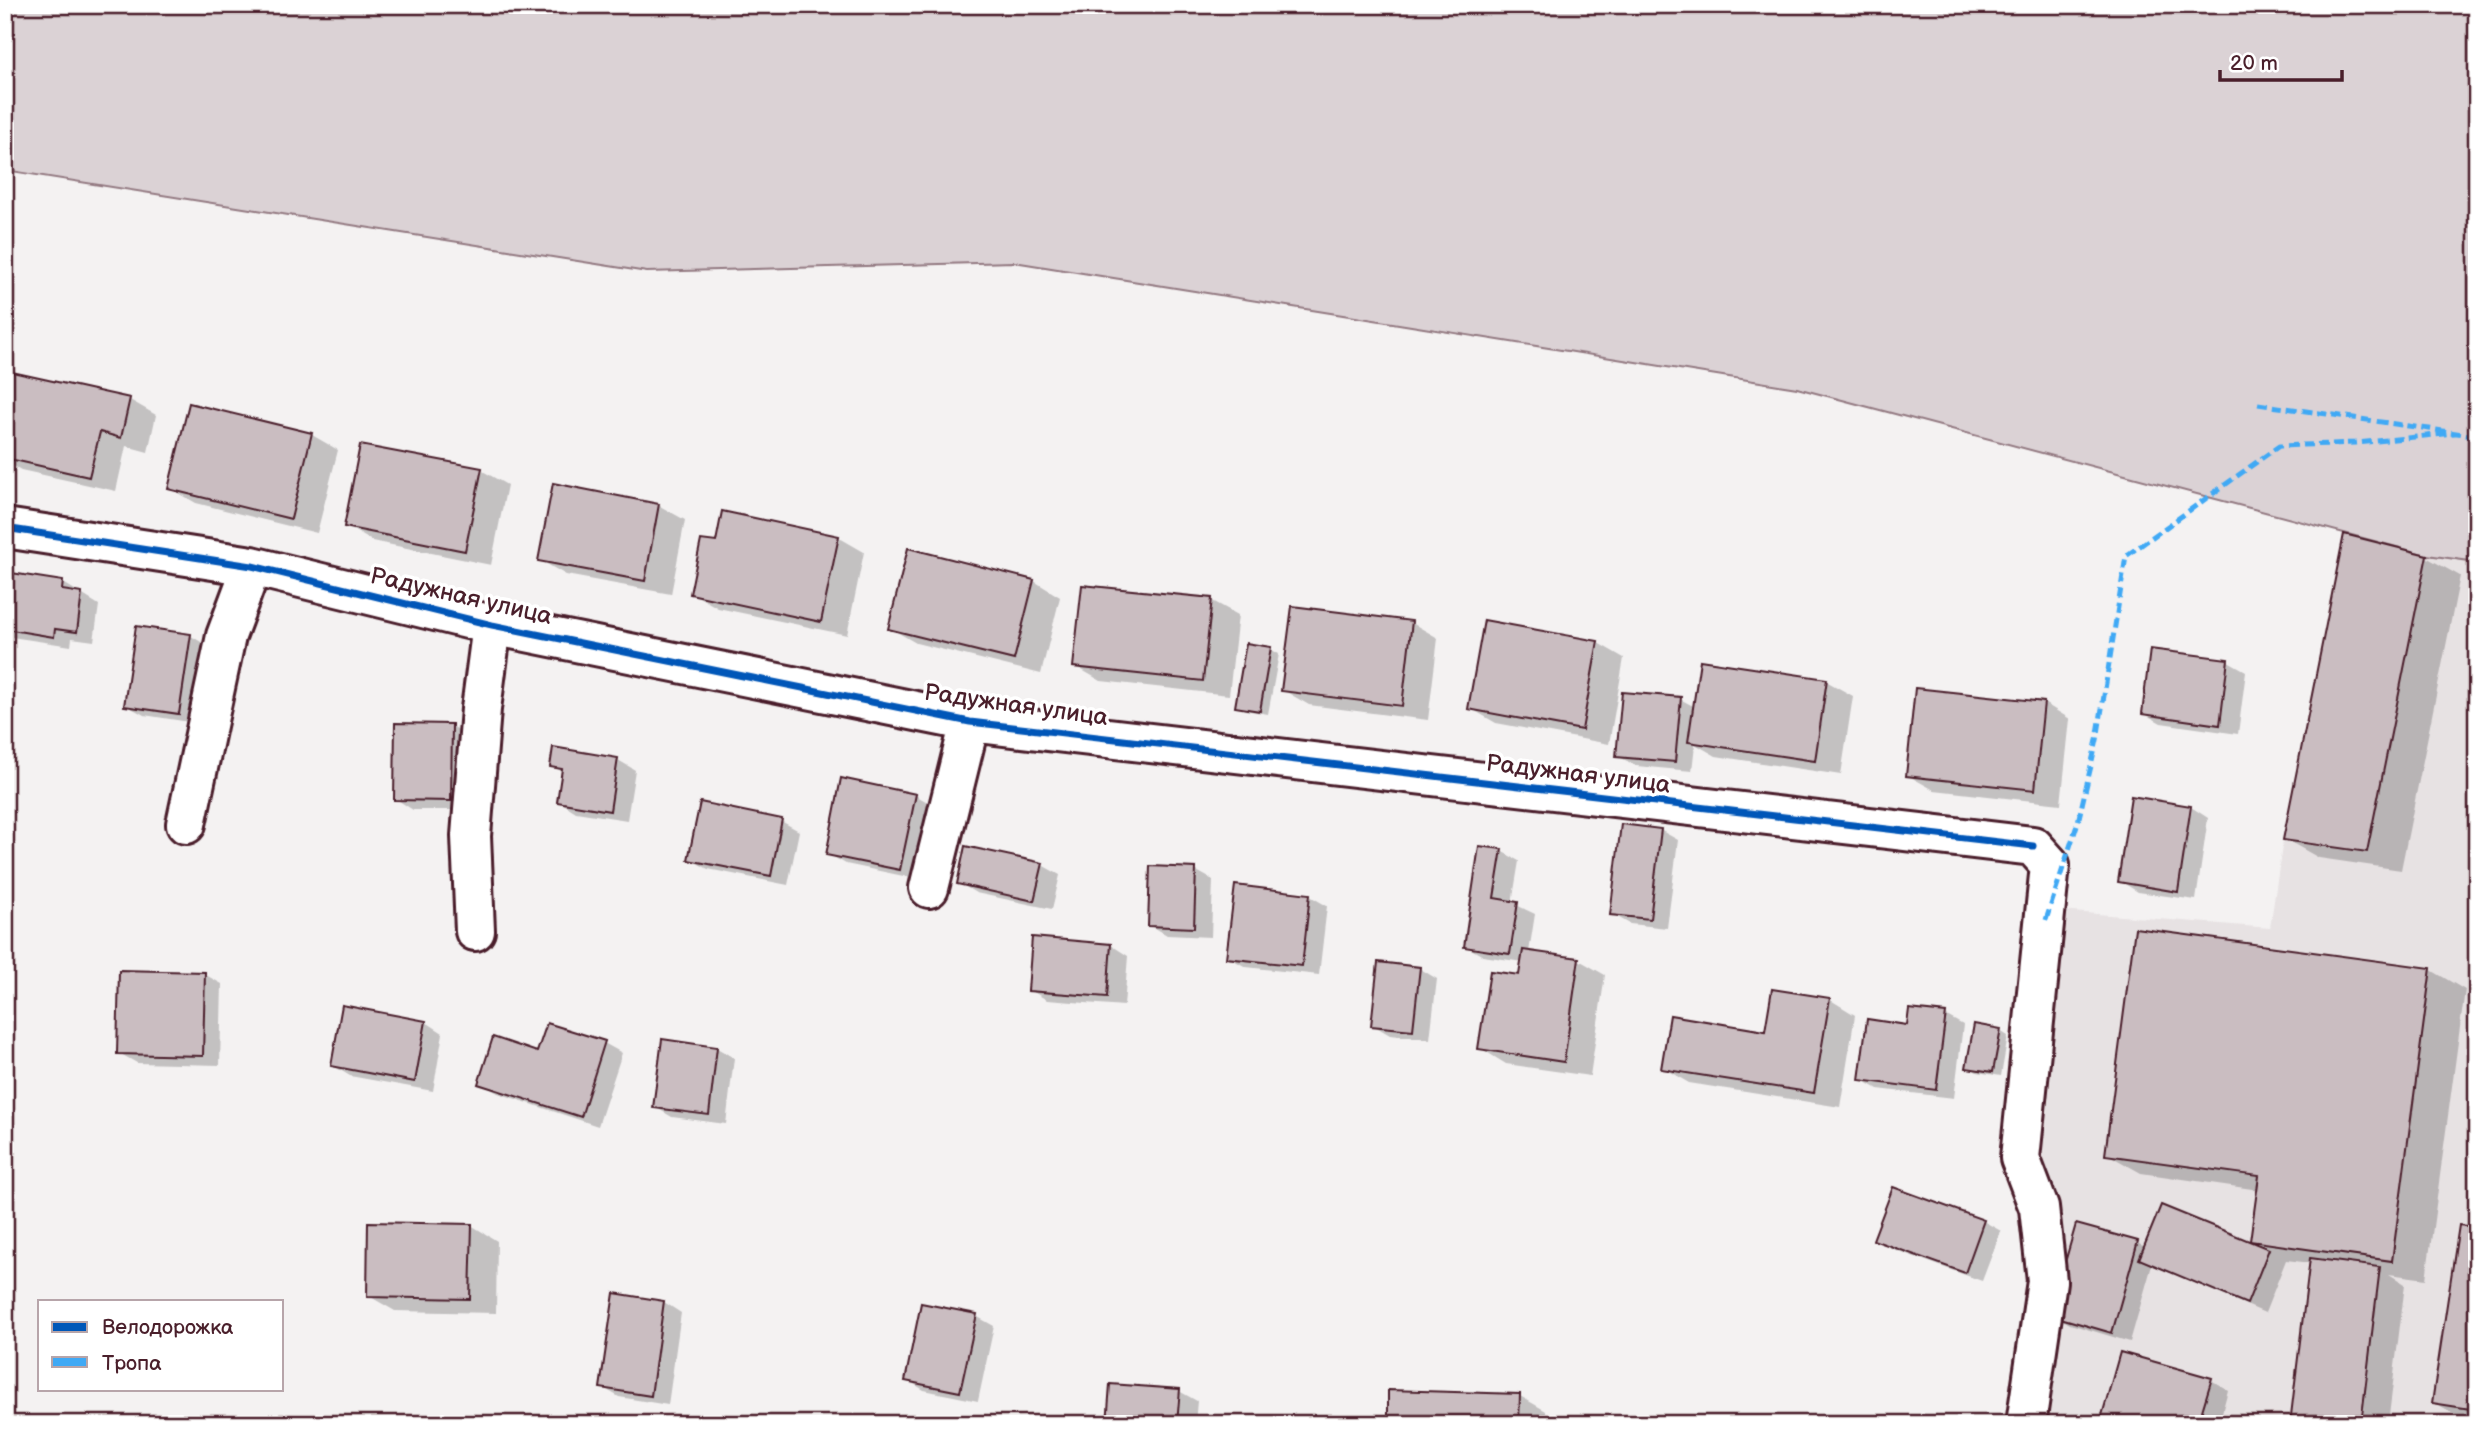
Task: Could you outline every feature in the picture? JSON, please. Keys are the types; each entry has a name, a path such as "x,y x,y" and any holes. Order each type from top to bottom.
{"street":[{"name":"Радужная улица","path":"5,528 251,566 492,625 970,722 2033,846 2050,865 2020,1158 2039,1208 2047,1281 2026,1424"},
{"path":"186,824 226,636 251,566"},
{"path":"475,931 471,836 481,709 492,625"},
{"path":"929,888 970,722"}],"shaded area":[{"path":"5,5 2477,5 2477,562 2427,555 1797,388 1014,262 647,272 5,170"},
{"path":"2344,534 2427,555 2477,562 2477,1424 2033,1424 2063,1215 2030,1160 2060,911 2270,928 2283,840"}],"building":[{"path":"12,372 130,398 121,438 100,432 89,477 5,458 5,401"},
{"path":"189,403 312,433 291,519 168,489"},
{"path":"360,445 482,468 465,551 344,527"},
{"path":"553,483 659,504 645,581 538,561"},
{"path":"722,511 839,536 821,622 690,594 701,540 716,542"},
{"path":"2344,534 2427,555 2367,852 2283,840"},
{"path":"908,548 1034,580 1014,660 888,629"},
{"path":"5,572 63,581 62,590 82,593 77,632 55,629 54,637 5,629"},
{"path":"1082,585 1212,598 1203,681 1073,667"},
{"path":"1292,606 1412,621 1402,706 1281,691"},
{"path":"1484,620 1598,641 1582,730 1468,709"},
{"path":"136,626 191,634 179,714 124,706"},
{"path":"1246,643 1271,647 1260,711 1235,707"},
{"path":"2150,649 2228,659 2220,725 2142,714"},
{"path":"1700,660 1827,679 1815,761 1688,742"},
{"path":"1915,688 2044,702 2035,790 1906,776"},
{"path":"1622,692 1681,697 1675,762 1616,757"},
{"path":"395,723 452,724 451,801 394,800"},
{"path":"553,747 618,758 610,811 557,802 562,769 550,767"},
{"path":"841,778 916,794 900,870 826,855"},
{"path":"2131,796 2191,806 2178,892 2118,882"},
{"path":"700,802 782,819 771,876 688,860"},
{"path":"1621,824 1661,829 1650,919 1610,915"},
{"path":"965,846 1043,863 1034,901 957,884"},
{"path":"1479,846 1502,849 1494,898 1518,902 1510,954 1464,947"},
{"path":"1150,866 1196,868 1194,928 1148,926"},
{"path":"1235,885 1310,894 1302,966 1226,958"},
{"path":"2135,928 2431,968 2392,1261 2250,1241 2259,1176 2105,1155"},
{"path":"1032,937 1111,944 1107,997 1028,991"},
{"path":"1523,950 1579,958 1564,1062 1478,1049 1490,971 1519,975"},
{"path":"1378,962 1420,967 1413,1030 1371,1026"},
{"path":"119,970 205,972 203,1056 117,1054"},
{"path":"1772,989 1830,998 1814,1093 1661,1069 1670,1015 1765,1031"},
{"path":"342,1005 426,1021 415,1082 331,1066"},
{"path":"1909,1009 1946,1013 1936,1090 1859,1080 1867,1019 1907,1025"},
{"path":"547,1023 605,1041 581,1117 478,1084 493,1037 537,1052"},
{"path":"1974,1024 2001,1029 1993,1072 1966,1068"},
{"path":"662,1039 717,1047 709,1115 653,1108"},
{"path":"1893,1187 1984,1220 1965,1273 1873,1240"},
{"path":"2161,1205 2269,1249 2247,1304 2139,1259"},
{"path":"368,1222 472,1224 470,1299 367,1297"},
{"path":"2076,1224 2138,1241 2112,1333 2050,1315"},
{"path":"2459,1225 2477,1227 2477,1410 2432,1403"},
{"path":"2310,1258 2380,1267 2361,1424 2290,1424"},
{"path":"614,1293 664,1301 651,1396 600,1388"},
{"path":"921,1303 977,1314 960,1392 905,1381"},
{"path":"2120,1352 2212,1378 2198,1424 2119,1424 2101,1419"},
{"path":"1110,1384 1180,1389 1177,1424 1107,1424"},
{"path":"1388,1390 1520,1394 1519,1424 1388,1424"}],"marked path":[{"path":"2258,404 2477,436"},
{"path":"2046,920 2078,822 2097,740 2126,556 2279,446 2356,443 2455,433"}],"cycle path":[{"path":"5,528 252,566 492,625 970,722 2033,846"}]}
